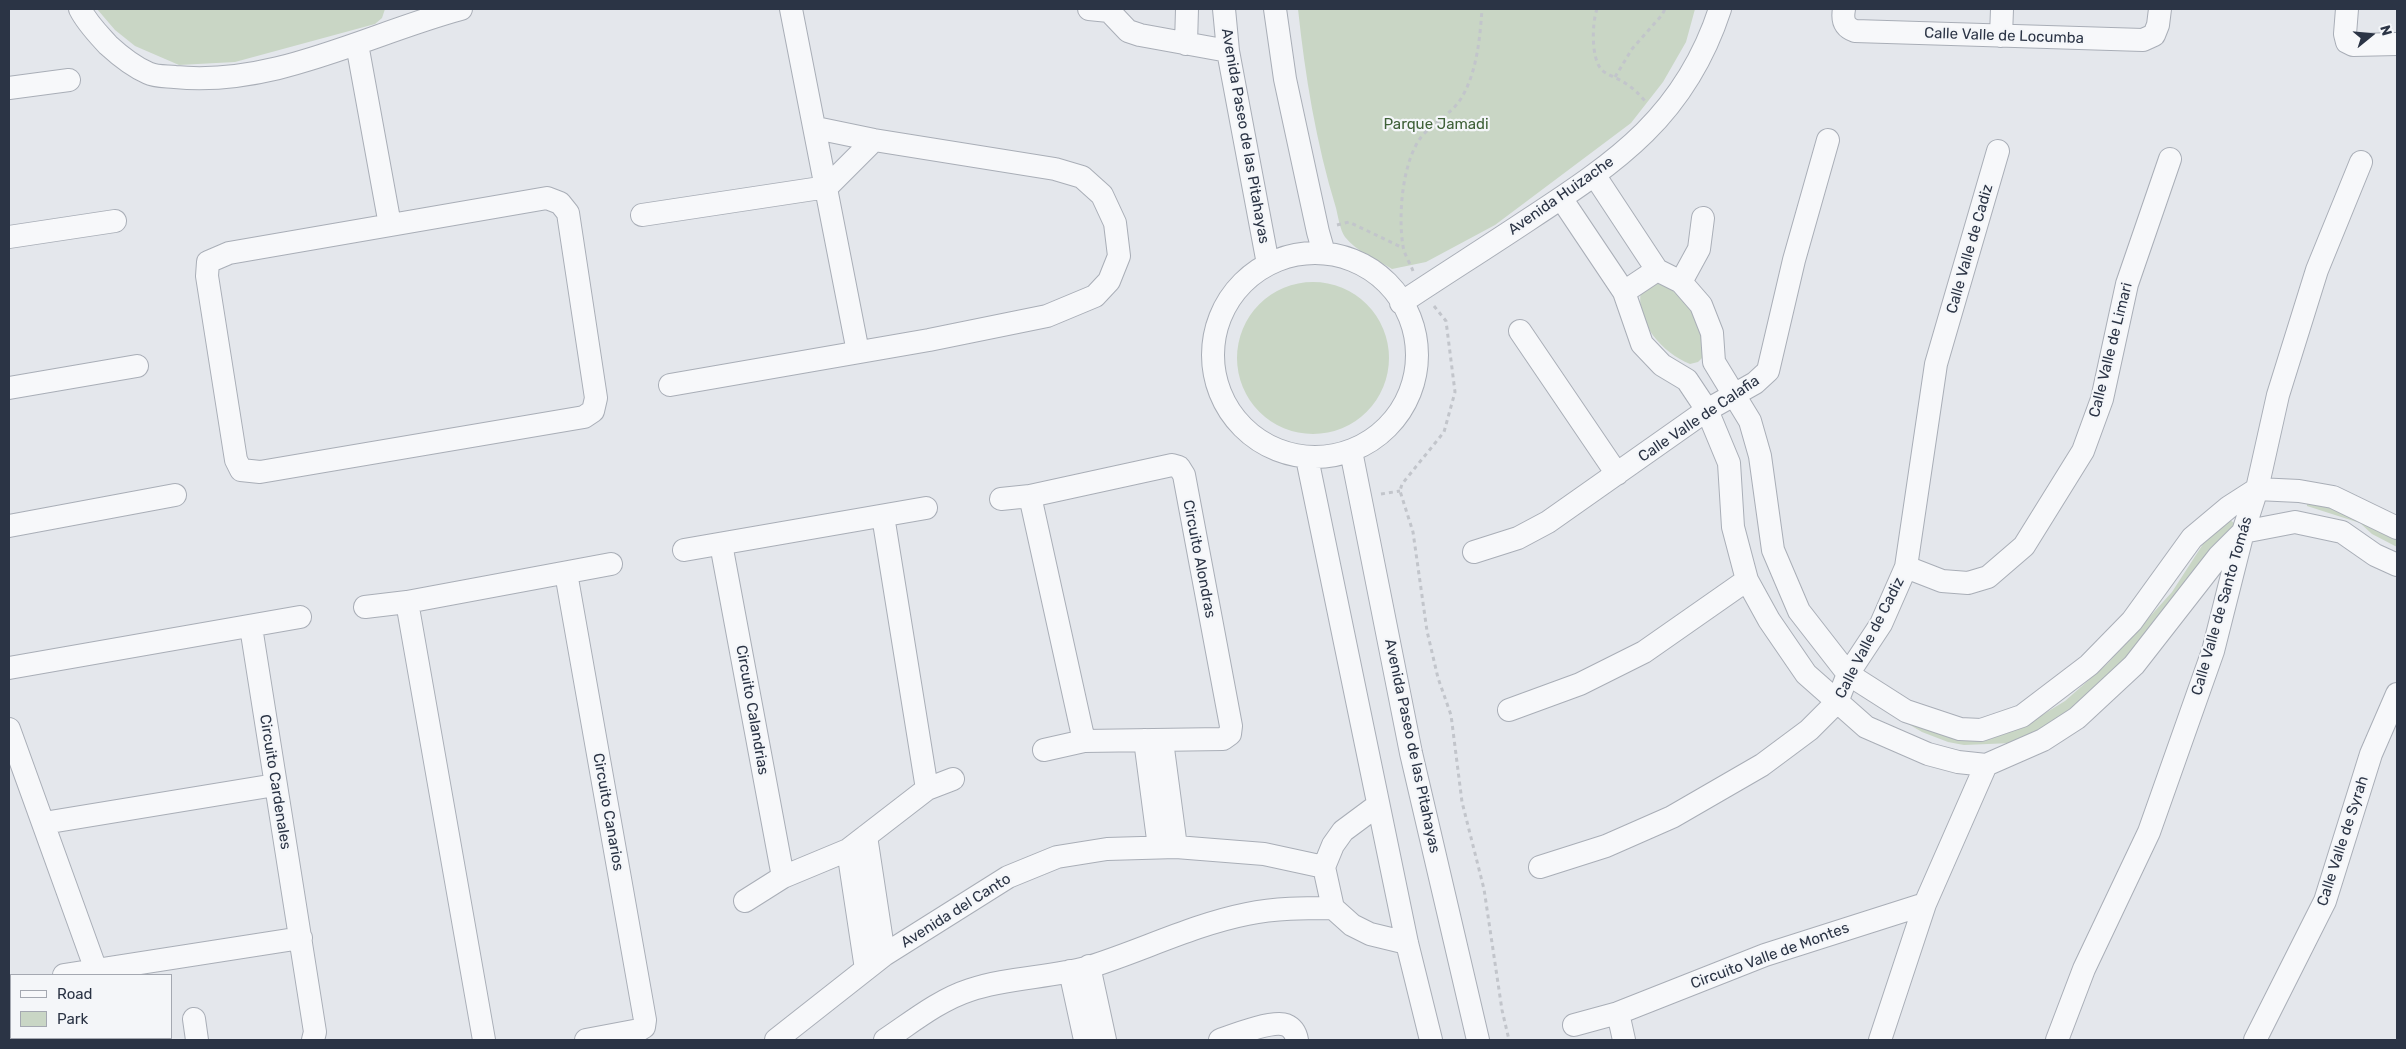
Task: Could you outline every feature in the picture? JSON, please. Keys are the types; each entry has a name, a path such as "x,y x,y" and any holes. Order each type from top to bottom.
{"street":[{"path":"80,9 97,33 120,56 150,74 196,79 236,77 298,62 358,44 414,15 461,9"},
{"path":"791,9 816,128 858,352"},
{"path":"1186,44 1187,9"},
{"name":"Avenida Paseo de las Pitahayas","path":"1224,9 1228,51 1268,264"},
{"path":"1275,9 1285,79 1321,242 1375,272 1395,291 1409,314 1417,344 1416,375 1405,405 1387,429 1352,451 1335,457 1307,458 1275,450 1247,433 1226,407 1214,376 1213,342 1222,310 1242,283 1268,264 1321,242"},
{"name":"Avenida Huizache","path":"1401,303 1595,176 1633,145 1659,119 1685,86 1712,35 1720,9"},
{"name":"Calle Valle de Locumba","path":"1844,9 1844,24 1847,28 1855,31 2142,40 2154,34 2158,25 2160,9"},
{"path":"2001,36 2002,9"},
{"path":"2347,9 2345,34 2347,42 2353,45 2397,44"},
{"path":"1103,10 1128,31 1228,51"},
{"path":"358,44 390,225"},
{"path":"9,88 69,80"},
{"path":"670,385 929,340 1047,316 1095,296 1109,281 1119,256 1115,223 1102,194 1082,177 1056,169 874,140 816,128"},
{"path":"642,215 827,187 874,140"},
{"name":"Calle Valle de Calafia","path":"1474,552 1518,538 1540,526 1708,410 1755,383 1768,370 1794,260 1828,140"},
{"name":"Calle Valle de Cadiz","path":"1540,868 1606,846 1672,817 1762,765 1809,730 1837,702 1848,674 1881,624 1906,567 1936,364 1998,151"},
{"name":"Calle Valle de Limari","path":"1906,567 1942,581 1968,583 1988,577 2024,546 2084,451 2102,399 2127,284 2170,159"},
{"name":"Calle Valle de Santo Tomás","path":"2058,1040 2084,969 2149,832 2212,651 2243,532 2257,489 2278,395 2317,270 2360,162"},
{"path":"1595,176 1657,270 1681,282 1701,305 1712,333 1714,362 1750,421 1760,456 1773,550 1783,579 1799,611 1848,674 1906,711 1960,729 1982,730 2022,716 2089,665 2132,621 2192,538 2229,507 2257,489 2299,491 2333,497 2397,528"},
{"path":"547,198 560,203 568,214 596,398 593,412 584,417 280,468 251,472 241,470 236,460 231,431 207,276 208,262 229,253 390,225 547,198"},
{"path":"1561,198 1624,292 1642,344 1662,365 1687,380 1708,410 1729,463 1733,527 1747,580 1769,620 1806,674 1866,727 1928,754 1958,762 1986,765 2043,740 2077,718 2134,665 2218,556 2243,532 2295,522 2342,532 2375,555 2397,565"},
{"path":"1681,282 1699,249 1703,218"},
{"path":"9,237 115,221"},
{"path":"1624,292 1657,270"},
{"path":"1520,331 1616,474"},
{"path":"1687,380 1714,362"},
{"path":"9,388 137,366"},
{"name":"Avenida Paseo de las Pitahayas","path":"1352,451 1411,753 1478,1040"},
{"path":"1307,458 1407,943 1431,1040"},
{"name":"Circuito Alondras","path":"1001,499 1030,496 1172,465 1180,467 1184,475 1231,726 1230,734 1223,739 1084,741 1044,750"},
{"path":"9,526 175,495"},
{"path":"1030,496 1084,741"},
{"path":"684,550 926,508"},
{"path":"882,516 927,789"},
{"name":"Circuito Calandrias","path":"721,544 783,877"},
{"path":"365,608 611,564"},
{"name":"Circuito Canarios","path":"566,573 645,1020 644,1027 622,1037 595,1039"},
{"path":"1509,710 1580,684 1644,652 1747,580"},
{"path":"407,602 484,1040"},
{"path":"9,668 250,627 300,616"},
{"name":"Circuito Cardenales","path":"250,627 316,1038"},
{"name":"Calle Valle de Syrah","path":"2255,1040 2325,901 2371,754 2397,694"},
{"path":"9,729 96,970"},
{"path":"1153,741 1168,847"},
{"path":"1880,1040 1925,904 1986,765"},
{"path":"746,901 783,877 848,850 927,789 953,779"},
{"path":"44,823 275,785"},
{"path":"1378,805 1343,831 1333,845 1324,867 1334,908 1352,925 1370,934 1407,943"},
{"path":"866,836 884,955"},
{"name":"Avenida del Canto","path":"788,1037 884,955 1008,877 1057,857 1108,849 1168,847 1264,854 1324,867"},
{"path":"848,850 866,969"},
{"name":"Circuito Valle de Montes","path":"1574,1025 1618,1014 1765,955 1925,904"},
{"path":"885,1040 929,1009 968,990 995,983 1080,969 1141,947 1245,914 1282,908 1334,908"},
{"path":"70,974 301,938"},
{"path":"1080,969 1085,1040"},
{"path":"1080,969 1105,1040"},
{"path":"1618,1014 1624,1040"},
{"path":"1220,1040 1240,1033 1282,1024 1288,1026 1296,1033 1298,1040"}],"path":[{"path":"1482,9 1471,79 1453,112 1437,120 1421,138 1412,152 1403,193 1403,248 1422,289 1446,321 1455,392 1444,432 1402,484 1400,491 1413,532 1426,631 1438,678 1451,715 1462,802 1484,889 1502,1010 1509,1040"},
{"path":"1597,9 1593,33 1595,53 1602,70 1638,93 1659,119"},
{"path":"1615,77 1632,49 1662,15 1665,9"},
{"path":"1321,242 1349,222 1403,248"}],"green space":[{"path":"97,9 385,9 382,18 375,24 235,62 179,65 135,46 115,30"},
{"name":"Parque Jamadi","path":"1298,9 1695,9 1686,42 1663,82 1631,123 1495,225 1426,262 1392,269 1355,247 1345,237 1339,223 1317,134 1304,59"},
{"path":"1313,282 1328,283 1342,287 1355,294 1367,304 1377,316 1384,329 1388,343 1388,373 1384,387 1377,400 1367,412 1355,422 1342,429 1328,433 1313,434 1298,433 1284,429 1271,422 1259,412 1249,400 1242,387 1238,373 1237,358 1238,343 1242,329 1249,316 1259,304 1271,294 1284,287 1298,283"},
{"path":"1655,283 1663,285 1677,294 1689,307 1697,321 1702,335 1704,356 1698,362 1690,364 1670,352 1661,345 1647,325 1640,303 1641,291"},
{"path":"2311,498 2397,535 2397,547 2372,534 2360,523 2307,506 2307,500"},
{"path":"2230,520 2234,523 2235,527 2140,647 2052,726 2012,743 1964,745 1948,742 1922,732 1874,704 1874,700 1902,710 2021,728 2065,701 2108,663 2172,592 2205,541"}]}
